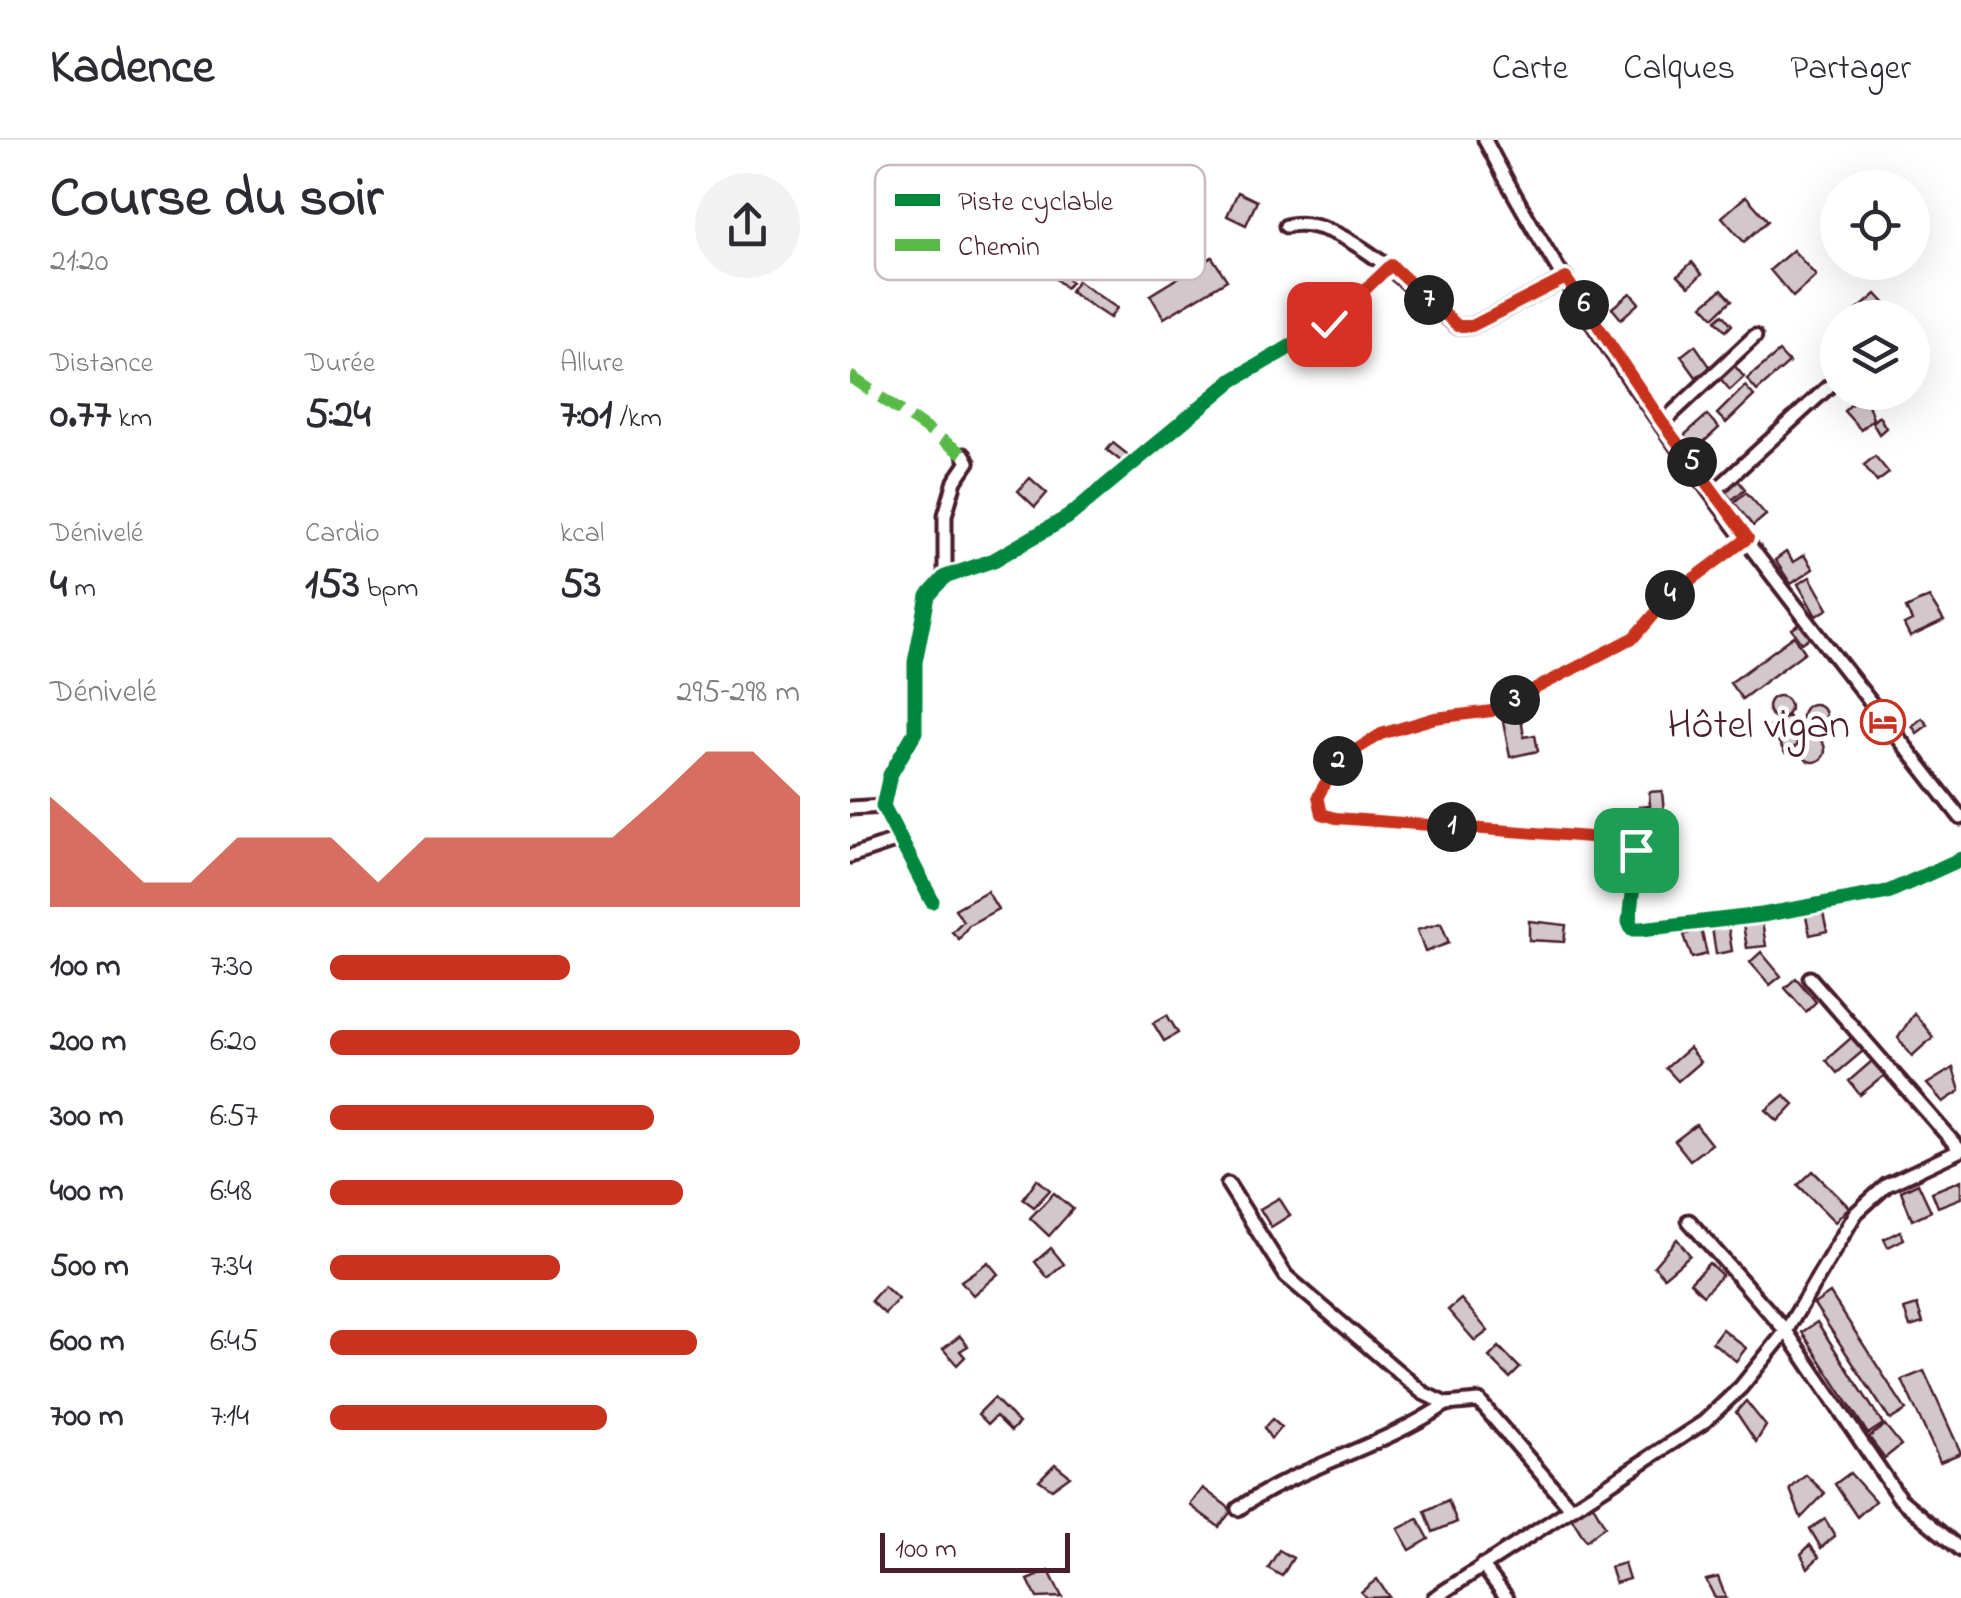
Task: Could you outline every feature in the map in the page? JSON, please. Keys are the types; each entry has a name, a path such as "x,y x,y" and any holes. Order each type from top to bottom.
{"street":[{"path":"1485,140 1566,278 1662,422 1961,818"},
{"path":"1286,226 1299,222 1315,226 1391,265 1458,326 1472,326 1566,278"},
{"path":"932,901 883,806 890,775 915,732 915,662 928,596 945,577 994,560 1068,517 1234,380 1329,324 1391,265"},
{"path":"1662,422 1755,336"},
{"path":"1714,492 1820,395"},
{"path":"945,577 945,515 955,481 968,462 964,455"},
{"path":"1748,538 1670,596 1635,637 1492,711 1435,718 1381,734 1352,750 1338,761 1318,796 1322,814 1630,840 1636,850 1629,922 1632,929 1641,930 1762,915 1888,892 1961,859"},
{"path":"850,808 883,806"},
{"path":"850,856 898,840"},
{"path":"1434,1598 1569,1506 1704,1422 1742,1387 1786,1331 1856,1213 1887,1185 1960,1150 1810,978"},
{"path":"1228,1184 1264,1248 1286,1276 1388,1368 1446,1404"},
{"path":"1689,1221 1786,1331 1900,1498 1961,1550"},
{"path":"1238,1509 1270,1487 1386,1439 1446,1404 1480,1401 1569,1506"},
{"path":"1482,1565 1506,1598"}],"building":[{"path":"1238,192 1257,201 1246,225 1227,216"},
{"path":"1746,196 1768,221 1744,242 1722,217"},
{"path":"1793,250 1816,276 1793,297 1770,270"},
{"path":"1212,257 1227,280 1164,318 1150,295 1174,280 1205,280 1205,261"},
{"path":"1692,262 1702,274 1689,286 1678,275"},
{"path":"1077,281 1117,308 1110,318 1070,292"},
{"path":"1722,289 1732,300 1714,317 1703,305"},
{"path":"1630,293 1639,303 1621,319 1612,308"},
{"path":"1723,314 1732,325 1726,331 1716,320"},
{"path":"1695,345 1711,368 1696,377 1681,356"},
{"path":"1779,352 1789,363 1757,391 1747,379"},
{"path":"1734,365 1744,377 1730,390 1720,378"},
{"path":"1745,386 1754,396 1726,423 1717,414"},
{"path":"1870,410 1873,419 1861,430 1844,411"},
{"path":"1707,415 1719,428 1694,451 1681,438"},
{"path":"1879,416 1886,428 1879,434 1872,422"},
{"path":"1113,443 1132,458 1126,465 1107,450"},
{"path":"1875,456 1889,473 1877,482 1864,465"},
{"path":"1030,478 1047,493 1035,507 1018,491"},
{"path":"1736,478 1745,489 1732,500 1723,489"},
{"path":"1746,492 1766,515 1753,526 1734,502"},
{"path":"1786,552 1793,562 1804,555 1813,569 1791,584 1775,560"},
{"path":"1810,577 1828,609 1816,616 1798,584"},
{"path":"1929,597 1944,621 1910,637 1904,625 1912,621 1906,608"},
{"path":"1802,623 1811,637 1802,643 1792,629"},
{"path":"1794,636 1805,652 1742,699 1730,683"},
{"path":"1779,696 1787,699 1787,715 1779,718 1771,715 1768,707 1771,699"},
{"path":"1814,704 1823,707 1823,725 1814,728 1805,725 1802,716 1805,707"},
{"path":"1788,716 1800,735 1794,738 1798,745 1785,753 1770,727"},
{"path":"1521,718 1524,737 1535,735 1538,751 1510,757 1503,722"},
{"path":"1922,718 1928,725 1917,733 1912,726"},
{"path":"1813,738 1825,750 1813,762 1801,750"},
{"path":"1662,791 1665,824 1641,826 1639,807 1650,806 1649,792"},
{"path":"987,891 998,909 969,925 959,939 952,932 963,921 955,909"},
{"path":"1823,913 1827,931 1810,935 1806,916"},
{"path":"1529,921 1566,925 1564,942 1529,940"},
{"path":"1762,922 1766,946 1747,948 1743,925"},
{"path":"1441,923 1449,943 1425,952 1417,930"},
{"path":"1728,925 1732,951 1716,954 1712,928"},
{"path":"1701,929 1707,954 1692,958 1684,935"},
{"path":"1761,952 1781,976 1770,985 1750,962"},
{"path":"1796,978 1816,1002 1806,1012 1785,988"},
{"path":"1914,1013 1933,1037 1912,1056 1898,1038"},
{"path":"1167,1015 1178,1033 1164,1041 1153,1023"},
{"path":"1852,1037 1863,1051 1837,1073 1826,1060"},
{"path":"1689,1048 1700,1062 1678,1081 1666,1068"},
{"path":"1872,1061 1885,1075 1860,1095 1849,1081"},
{"path":"1953,1068 1960,1091 1943,1102 1927,1084"},
{"path":"1784,1095 1794,1104 1778,1121 1766,1110"},
{"path":"1696,1125 1711,1144 1690,1160 1675,1141"},
{"path":"1813,1171 1849,1207 1835,1222 1798,1185"},
{"path":"1037,1179 1050,1190 1034,1207 1023,1199"},
{"path":"1961,1180 1961,1198 1938,1207 1932,1192"},
{"path":"1918,1183 1931,1211 1912,1220 1901,1191"},
{"path":"1054,1193 1073,1209 1049,1236 1030,1218"},
{"path":"1279,1198 1290,1215 1271,1227 1260,1209"},
{"path":"1900,1231 1904,1239 1888,1247 1884,1239"},
{"path":"1677,1239 1690,1255 1664,1277 1654,1266"},
{"path":"1051,1248 1064,1264 1048,1278 1035,1262"},
{"path":"988,1262 998,1274 973,1295 961,1281"},
{"path":"1709,1263 1722,1275 1703,1295 1690,1282"},
{"path":"884,1286 898,1299 885,1314 871,1301"},
{"path":"1830,1293 1906,1410 1890,1420 1814,1304"},
{"path":"1461,1299 1488,1331 1475,1341 1448,1310"},
{"path":"1917,1305 1923,1323 1910,1327 1904,1309"},
{"path":"1817,1322 1883,1424 1868,1434 1802,1332"},
{"path":"1722,1329 1746,1348 1736,1361 1712,1342"},
{"path":"960,1336 968,1346 960,1351 965,1357 957,1365 943,1349"},
{"path":"1499,1347 1520,1368 1510,1378 1489,1357"},
{"path":"1924,1371 1961,1453 1940,1462 1902,1380"},
{"path":"994,1398 1019,1423 1011,1431 996,1416 988,1424 978,1414"},
{"path":"1746,1401 1766,1426 1756,1442 1736,1412"},
{"path":"1272,1419 1281,1427 1271,1439 1264,1428"},
{"path":"1885,1425 1901,1445 1885,1458 1869,1437"},
{"path":"1055,1464 1070,1476 1052,1489 1039,1480"},
{"path":"1850,1473 1875,1501 1857,1517 1835,1484"},
{"path":"1806,1475 1825,1493 1801,1518 1790,1489"},
{"path":"1203,1488 1232,1510 1219,1527 1190,1505"},
{"path":"1448,1500 1457,1522 1433,1532 1425,1511"},
{"path":"1591,1501 1605,1526 1586,1541 1569,1514"},
{"path":"1418,1519 1429,1539 1410,1550 1398,1529"},
{"path":"1825,1519 1835,1536 1821,1548 1810,1529"},
{"path":"1810,1545 1819,1557 1808,1568 1801,1554"},
{"path":"1279,1550 1293,1558 1282,1576 1268,1568"},
{"path":"1624,1563 1629,1579 1615,1583 1610,1567"},
{"path":"1049,1571 1062,1597 1037,1598 1028,1580"},
{"path":"1718,1577 1726,1598 1715,1598 1706,1580"},
{"path":"1377,1579 1389,1597 1366,1598 1361,1592"}],"marked path":[{"path":"850,376 964,455"}],"cycle path":[{"path":"932,901 883,806 890,775 915,732 915,662 928,596 945,577 994,560 1068,517 1233,380 1329,324 1391,265"},
{"path":"1748,538 1670,595 1635,637 1492,711 1435,718 1381,734 1338,761 1318,796 1322,813 1336,818 1629,840 1637,850 1629,922 1632,929 1762,915 1888,892 1961,859"}],"place":[{"name":"Hôtel vigan","path":"1883,722"}],"route":[{"path":"1329,324 1391,265 1458,326 1472,326 1566,278 1662,422 1748,538 1670,596 1635,637 1492,711 1435,718 1381,734 1338,761 1318,796 1322,814 1336,818 1630,840 1636,850"}]}
